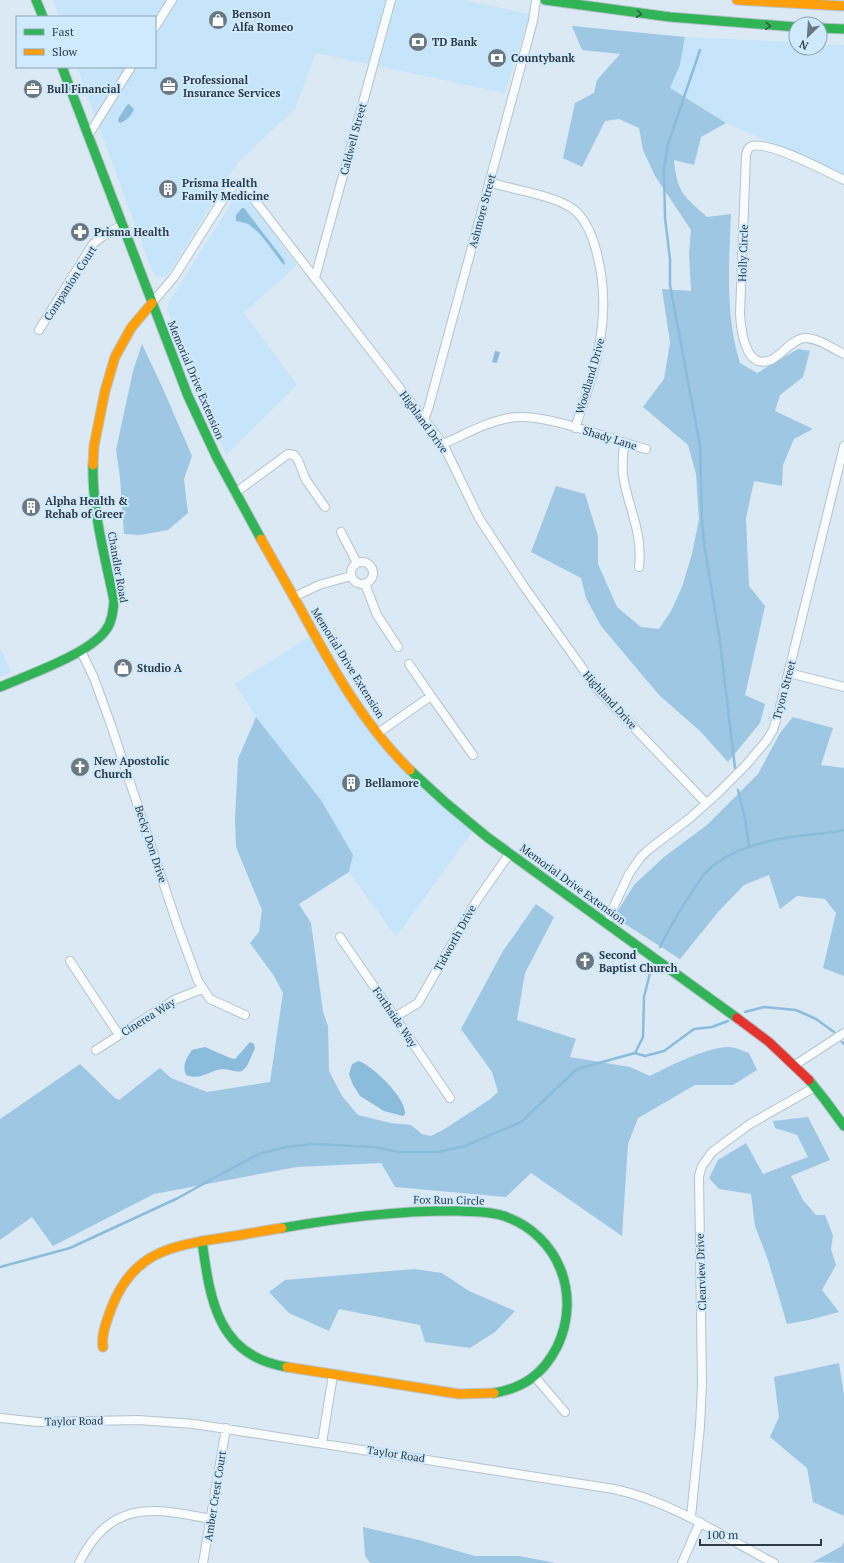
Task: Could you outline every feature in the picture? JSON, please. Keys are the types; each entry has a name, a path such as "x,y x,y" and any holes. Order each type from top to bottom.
{"street":[{"path":"36,0 43,16"},
{"path":"156,26 172,0"},
{"name":"Caldwell Street","path":"315,278 391,0"},
{"name":"Ashmore Street","path":"424,420 533,20 536,0"},
{"path":"545,0 666,17 788,26"},
{"path":"610,10 612,0"},
{"path":"737,0 844,6"},
{"path":"828,29 844,30"},
{"name":"Memorial Drive Extension","path":"62,68 188,398 206,438 235,493 350,694 378,733 410,771 434,794 487,837 757,1032 778,1049 815,1087 844,1126"},
{"path":"88,136 130,68"},
{"name":"Holly Circle","path":"844,180 776,148 760,145 751,146 747,149 740,314 742,334 747,349 752,356 759,360 771,360 794,342 803,338 813,339 844,354"},
{"name":"Woodland Drive","path":"443,444 496,420 510,417 525,417 554,422 575,428 597,358 603,326 604,310 599,261 594,243 583,219 572,208 557,201 489,182"},
{"name":"Highland Drive","path":"152,303 174,277 229,190 234,185 240,183 247,188 443,444 479,518 523,585 598,690 706,803"},
{"name":"Companion Court","path":"39,330 94,244 102,236 122,225"},
{"name":"Chandler Road","path":"0,687 81,651 100,636 110,623 114,608 113,595 96,511 93,483 94,446 111,368 121,344 131,328 152,303"},
{"name":"Shady Lane","path":"575,428 624,444 646,449"},
{"path":"624,444 622,459 623,475 641,552 639,567"},
{"name":"Tryon Street","path":"606,923 629,874 640,858 648,850 690,818 746,765 767,740 777,719 844,446"},
{"path":"235,493 288,454 294,456 298,460 306,480 325,507"},
{"path":"836,476 844,481"},
{"path":"341,532 357,563"},
{"path":"364,562 372,568 373,577 365,584 358,584 351,576 352,568 357,563 364,562"},
{"path":"294,597 319,585 351,576"},
{"path":"365,584 377,615 398,647"},
{"name":"Becky Don Drive","path":"81,651 94,678 111,725 178,927 202,989 210,999 246,1015"},
{"path":"409,664 473,755"},
{"path":"789,673 844,687"},
{"path":"378,733 431,696"},
{"name":"Tidworth Drive","path":"395,1016 418,1003 477,900 510,853"},
{"name":"Forthside Way","path":"340,937 450,1098"},
{"path":"70,961 119,1035"},
{"name":"Cinerea Way","path":"96,1050 174,1000 202,989"},
{"path":"795,1065 844,1033"},
{"name":"Clearview Drive","path":"691,1517 700,1426 702,1384 699,1176 702,1166 712,1152 750,1124 815,1087"},
{"name":"Fox Run Circle","path":"403,1212 483,1212 498,1214 511,1218 530,1228 549,1247 562,1268 568,1292 568,1315 562,1338 550,1360 535,1377 507,1390 490,1394 473,1396 333,1375 269,1363 251,1355 235,1342 222,1326 209,1292 202,1241 378,1214 403,1212"},
{"path":"103,1348 102,1342 112,1304 131,1274 147,1260 170,1248 202,1241"},
{"path":"322,1443 333,1375"},
{"path":"535,1377 565,1412"},
{"name":"Taylor Road","path":"0,1418 38,1422 138,1420 172,1421 226,1428 614,1489 650,1499 691,1517 774,1563"},
{"name":"Amber Crest Court","path":"203,1563 226,1428"},
{"path":"79,1563 89,1546 106,1526 130,1513 158,1510 211,1519"},
{"path":"682,1563 700,1522"}],"shaded area":[{"path":"53,0 463,0 530,14 505,93 316,53 295,109 238,162 169,273 165,277 156,275 152,271 77,68 156,68 156,16 59,16"},
{"path":"572,26 685,37 680,65 670,88 726,123 701,137 694,165 674,160 675,171 683,193 707,217 731,214 729,270 730,308 735,345 740,363 757,373 798,349 810,351 803,377 780,395 775,411 813,429 794,439 783,465 782,486 754,481 746,518 749,586 765,606 745,695 765,704 760,723 728,762 700,731 659,695 601,626 586,598 581,578 531,552 556,486 585,494 598,536 598,564 617,607 641,627 659,629 671,611 682,587 692,554 699,519 696,474 688,445 643,407 664,379 670,343 662,289 691,291 689,253 691,230 655,176 643,150 639,128 619,119 605,121 582,167 563,158 575,103 594,93 597,80 620,54 582,50"},
{"path":"685,37 788,42 788,56 828,56 828,44 844,45 844,175 726,123 670,88 680,65"},
{"path":"129,104 134,109 127,119 120,123 118,119"},
{"path":"243,192 297,265 244,313 297,385 226,455 167,309 169,302 237,194"},
{"path":"242,208 244,208 284,260 285,265 253,228 246,223 236,221 236,215"},
{"path":"142,344 192,456 184,479 188,513 168,530 140,535 124,534 120,478 116,450 133,371"},
{"path":"495,351 500,352 497,363 492,362"},
{"path":"310,636 364,725 472,832 396,937 349,872 353,855 321,800 256,717 235,684"},
{"path":"0,647 11,672 0,677"},
{"path":"256,717 321,800 353,855 349,872 299,904 311,923 323,1012 328,1026 329,1071 342,1096 358,1115 391,1123 411,1125 422,1134 431,1136 443,1130 489,1100 498,1092 492,1072 461,1029 503,951 536,904 554,917 525,973 517,1020 576,1039 570,1057 630,1067 650,1076 709,1050 729,1047 749,1053 757,1070 733,1085 695,1085 638,1118 628,1144 622,1236 531,1173 506,1197 395,1187 381,1163 297,1167 154,1194 53,1246 32,1217 0,1240 0,1119 80,1064 115,1098 119,1100 160,1068 171,1078 207,1092 270,1082 283,993 274,976 250,943 259,932 262,910 236,847 235,819 238,759"},
{"path":"793,717 833,728 821,765 844,768 844,976 823,968 836,913 825,899 797,896 780,909 769,875 744,885 719,911 680,959 614,917 634,885 664,857 707,825 758,774 780,733"},
{"path":"250,1042 254,1044 255,1048 247,1066 242,1071 237,1072 223,1069 196,1077 186,1075 184,1068 185,1062 192,1050 205,1047 235,1059"},
{"path":"359,1061 372,1069 395,1092 401,1100 404,1108 405,1114 403,1116 384,1111 360,1096 353,1085 349,1074 352,1064"},
{"path":"808,1117 830,1160 791,1176 803,1200 816,1215 825,1215 833,1235 831,1249 836,1265 822,1290 839,1312 787,1324 768,1260 755,1226 751,1194 719,1189 709,1178 718,1160 746,1143 763,1174 808,1157 797,1135 775,1128 773,1121"},
{"path":"414,1269 442,1273 469,1291 515,1311 495,1332 470,1348 425,1342 420,1325 339,1309 329,1331 289,1313 269,1292 285,1280"},
{"path":"839,1363 844,1395 844,1516 813,1502 807,1468 770,1437 779,1417 774,1377"},
{"path":"363,1527 419,1540 475,1556 519,1556 556,1563 370,1563 365,1556"},
{"path":"844,1542 844,1563 813,1562 842,1546"}],"waterway":[{"path":"700,50 668,144 664,170 665,218 670,259 670,285 700,446 704,543 720,642 735,768"},
{"path":"738,790 745,818 749,847"},
{"path":"660,947 671,925 703,876 722,859 750,846 770,841 788,837 844,830"},
{"path":"635,1053 643,1037 644,997 652,965"},
{"path":"745,1012 764,1007 796,1010 816,1019 834,1032"},
{"path":"0,1267 70,1248 178,1198 261,1153 287,1147 312,1144 374,1147 399,1152 438,1152 465,1146 521,1122 577,1069 635,1053 645,1056 664,1051 694,1029 712,1027 728,1021"}],"traffic: fast":[{"path":"36,0 43,16"},
{"path":"545,0 670,17 788,26"},
{"path":"828,28 844,29"},
{"path":"62,68 188,396 217,458 261,539"},
{"path":"0,687 57,663 86,647 98,639 110,624 114,601 97,516 93,482 93,465"},
{"path":"410,770 446,803 487,837 737,1018"},
{"path":"809,1080 844,1126"},
{"path":"282,1228 371,1215 460,1211 499,1214 523,1225 539,1237 552,1252 560,1269 566,1288 567,1307 564,1327 552,1357 539,1372 515,1388 494,1393"},
{"path":"202,1241 209,1284 214,1303 221,1322 231,1338 245,1351 264,1361 287,1367"}],"traffic: slow":[{"path":"737,0 844,6"},
{"path":"93,465 94,446 105,391 115,357 131,328 152,303"},
{"path":"261,539 329,661 353,699 379,736 410,770"},
{"path":"103,1347 103,1337 111,1309 120,1290 130,1275 141,1264 169,1249 203,1241 282,1228"},
{"path":"287,1367 459,1394 494,1393"}],"traffic: jam":[{"path":"737,1018 769,1042 809,1080"}],"place":[{"name":"Benson Alfa Romeo","path":"218,20"},
{"name":"TD Bank","path":"418,42"},
{"name":"Countybank","path":"497,58"},
{"name":"Professional Insurance Services","path":"169,86"},
{"name":"Bull Financial","path":"33,89"},
{"name":"Prisma Health Family Medicine","path":"168,189"},
{"name":"Prisma Health","path":"80,232"},
{"name":"Alpha Health & Rehab of Greer","path":"31,507"},
{"name":"Studio A","path":"123,668"},
{"name":"New Apostolic Church","path":"80,767"},
{"name":"Bellamore","path":"351,783"},
{"name":"Second Baptist Church","path":"585,961"}]}
